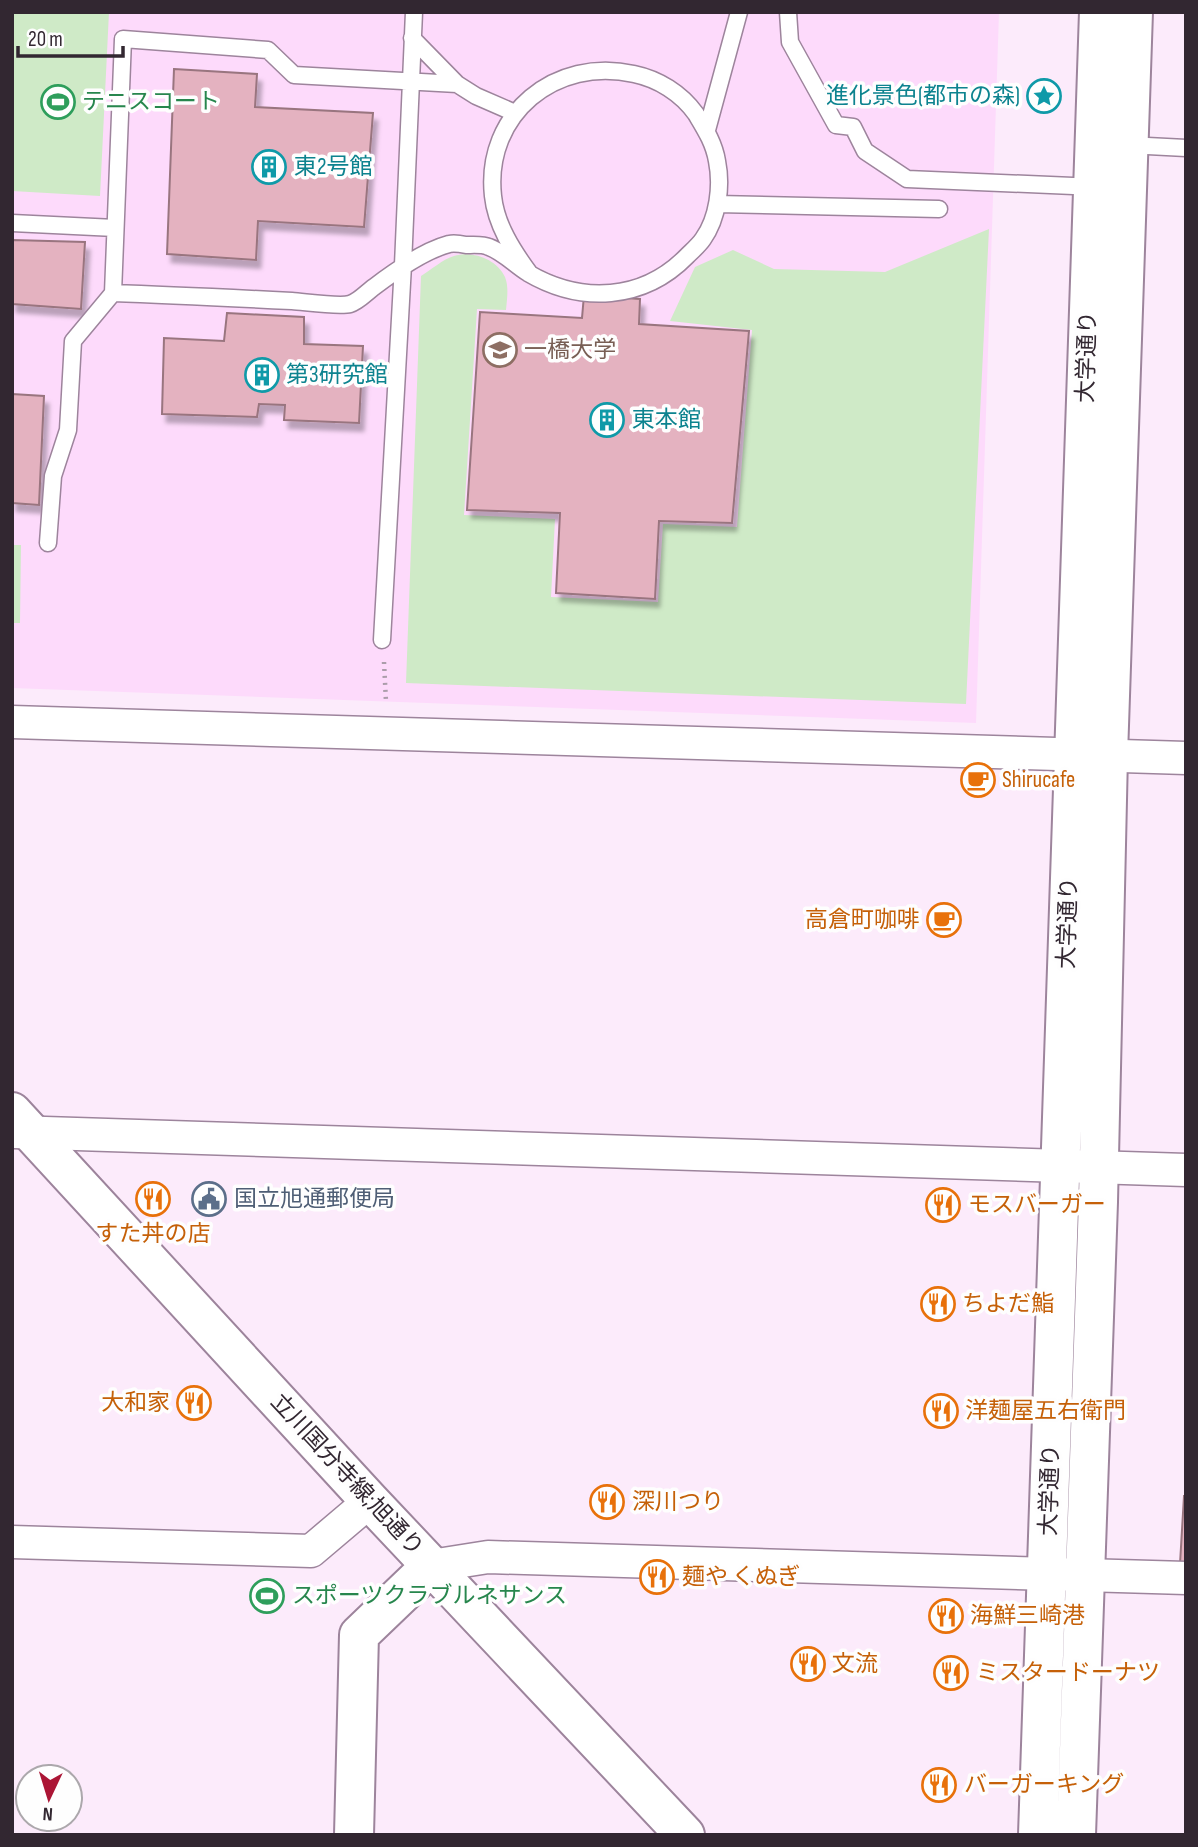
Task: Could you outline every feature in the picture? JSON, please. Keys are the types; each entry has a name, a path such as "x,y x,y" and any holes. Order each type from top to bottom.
{"main road":[{"name":"大学通り","path":"1038,1835 1061,1167 1090,755 1110,188 1111,144 1099,12"},
{"name":"大学通り","path":"1111,144 1133,12"},
{"name":"大学通り","path":"1076,1835 1099,1167 1090,755"},
{"name":"立川国分寺線;旭通り","path":"18,1125 685,1835"},
{"path":"354,1835 359,1635 432,1566"}],"street":[{"path":"12,722 1186,758"},
{"path":"18,1125 1186,1170"},
{"path":"12,1542 311,1551 370,1502"},
{"path":"432,1566 488,1557 1186,1578"}],"lane":[{"path":"382,640 414,12"},
{"path":"707,130 739,12"},
{"path":"788,12 790,42 836,125 853,127 865,151 907,179 1110,188"},
{"path":"412,38 457,84 476,96 515,113"},
{"path":"48,542 53,476 68,430 73,341 113,293 123,40 268,50 294,75 457,84"},
{"path":"113,293 351,304 403,265 450,243 488,246 530,274 579,293 608,295 637,289 668,273 704,239 717,204 719,189 718,163 707,130 691,107 662,83 617,70 598,69 573,74 549,84 528,99 515,113 495,155 493,200 500,226 530,274"},
{"path":"1111,144 1186,148"},
{"path":"717,204 939,209"},
{"path":"12,223 115,228"}],"path":[{"path":"382,640 388,733"}],"shaded area":[{"name":"一橋大学","path":"12,12 999,12 976,723 12,688"}],"green space":[{"name":"テニスコート","path":"12,12 109,12 100,196 12,191"},
{"path":"989,229 966,704 406,683 421,276 450,257 468,254 496,265 505,277 507,285 506,310 477,309 464,515 555,519 551,597 658,602 663,524 737,527 752,330 670,321 695,267 733,250 774,269 885,272"},
{"path":"12,545 21,545 20,623 12,623"}],"building":[{"name":"東2号館","path":"174,69 257,74 255,107 373,113 364,227 258,221 256,260 167,254"},
{"path":"12,240 85,242 81,309 12,304"},
{"name":"東本館","path":"584,295 640,299 639,324 749,331 732,523 659,521 655,599 556,593 560,513 467,510 480,312 582,318"},
{"name":"第3研究館","path":"227,313 304,317 304,344 363,346 359,423 284,420 285,405 259,404 257,417 162,414 164,338 224,341"},
{"path":"12,394 44,396 39,505 12,503"},
{"path":"1184,1496 1186,1564 1180,1564"}],"place":[{"name":"進化景色(都市の森)","path":"1044,96"},
{"name":"テニスコート","path":"58,102"},
{"name":"東2号館","path":"269,167"},
{"name":"一橋大学","path":"500,350"},
{"name":"第3研究館","path":"262,375"},
{"name":"東本館","path":"607,420"},
{"name":"Shirucafe","path":"978,780"},
{"name":"高倉町咖啡","path":"944,920"},
{"name":"すた丼の店","path":"153,1199"},
{"name":"国立旭通郵便局","path":"209,1199"},
{"name":"モスバーガー","path":"943,1205"},
{"name":"ちよだ鮨","path":"938,1304"},
{"name":"大和家","path":"194,1403"},
{"name":"洋麺屋五右衛門","path":"941,1411"},
{"name":"深川つり","path":"607,1502"},
{"name":"麺や くぬぎ","path":"657,1577"},
{"name":"スポーツクラブルネサンス","path":"267,1596"},
{"name":"海鮮三崎港","path":"946,1616"},
{"name":"文流","path":"808,1664"},
{"name":"ミスタードーナツ","path":"951,1673"},
{"name":"バーガーキング","path":"939,1785"}]}
